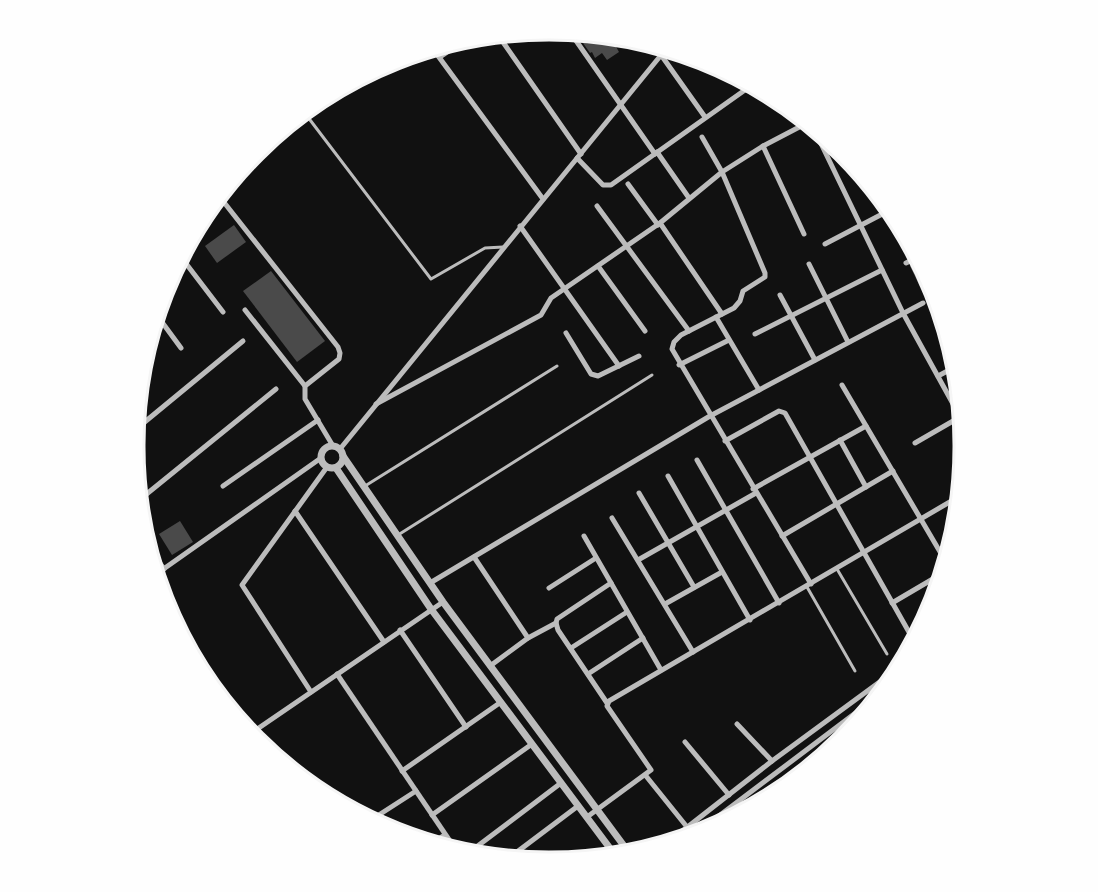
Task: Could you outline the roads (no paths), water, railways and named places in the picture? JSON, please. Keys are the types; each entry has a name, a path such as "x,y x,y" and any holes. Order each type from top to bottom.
{"street":[{"path":"576,41 689,198"},
{"path":"503,43 579,156 606,186 614,183 744,91"},
{"path":"444,54 440,57 543,199"},
{"path":"321,458 327,467 336,468 341,464 339,450 660,56"},
{"path":"662,57 705,117"},
{"path":"376,404 541,315 551,298 659,224 722,172 762,146 799,127"},
{"path":"702,137 722,172 765,273 762,280 743,291 738,305 681,335 672,346 672,350 809,585"},
{"path":"762,146 804,234"},
{"path":"823,147 903,313 952,403"},
{"path":"628,184 659,224 719,316 729,340 759,390"},
{"path":"224,203 338,347 340,353 336,363 305,386"},
{"path":"597,206 689,331"},
{"path":"825,244 881,214"},
{"path":"520,226 619,366"},
{"path":"906,263 910,261"},
{"path":"187,264 223,312"},
{"path":"809,264 848,342"},
{"path":"598,266 645,331"},
{"path":"755,334 882,270"},
{"path":"780,295 815,360"},
{"path":"430,583 710,416 923,303"},
{"path":"245,310 305,386 304,399 442,602 623,845"},
{"path":"163,323 181,348"},
{"path":"566,333 591,374 598,376 639,356"},
{"path":"679,365 729,340"},
{"path":"144,423 243,341"},
{"path":"938,376 948,371"},
{"path":"842,385 941,552"},
{"path":"146,494 276,389"},
{"path":"725,441 782,411 785,413 909,632"},
{"path":"223,486 318,420"},
{"path":"915,443 954,424"},
{"path":"638,560 866,426"},
{"path":"840,440 866,487"},
{"path":"161,564 164,568 321,458 325,449 339,450"},
{"path":"697,460 779,603"},
{"path":"311,692 242,585 327,467"},
{"path":"336,468 431,609 609,847"},
{"path":"782,536 894,471"},
{"path":"668,476 750,620"},
{"path":"639,493 694,587"},
{"path":"607,703 951,502"},
{"path":"295,512 384,642"},
{"path":"612,518 693,652"},
{"path":"584,536 661,670"},
{"path":"474,557 528,639"},
{"path":"549,588 596,558"},
{"path":"665,604 722,572"},
{"path":"892,603 932,580"},
{"path":"480,674 611,583"},
{"path":"258,729 442,602"},
{"path":"571,648 627,612"},
{"path":"556,623 558,630 650,767 650,773 586,817"},
{"path":"400,630 466,727"},
{"path":"588,674 643,638"},
{"path":"337,674 448,839"},
{"path":"646,776 687,827 877,684"},
{"path":"402,771 501,702"},
{"path":"725,811 851,716"},
{"path":"737,724 772,761"},
{"path":"685,742 729,795"},
{"path":"432,815 532,744"},
{"path":"479,845 561,783"},
{"path":"380,814 416,791"},
{"path":"519,851 578,806"},
{"path":"441,837 445,835"}],"lane":[{"path":"309,119 431,279 485,248 503,247"},
{"path":"365,486 557,366"},
{"path":"398,536 652,375"},
{"path":"837,569 887,654"},
{"path":"809,585 855,671"}]}
